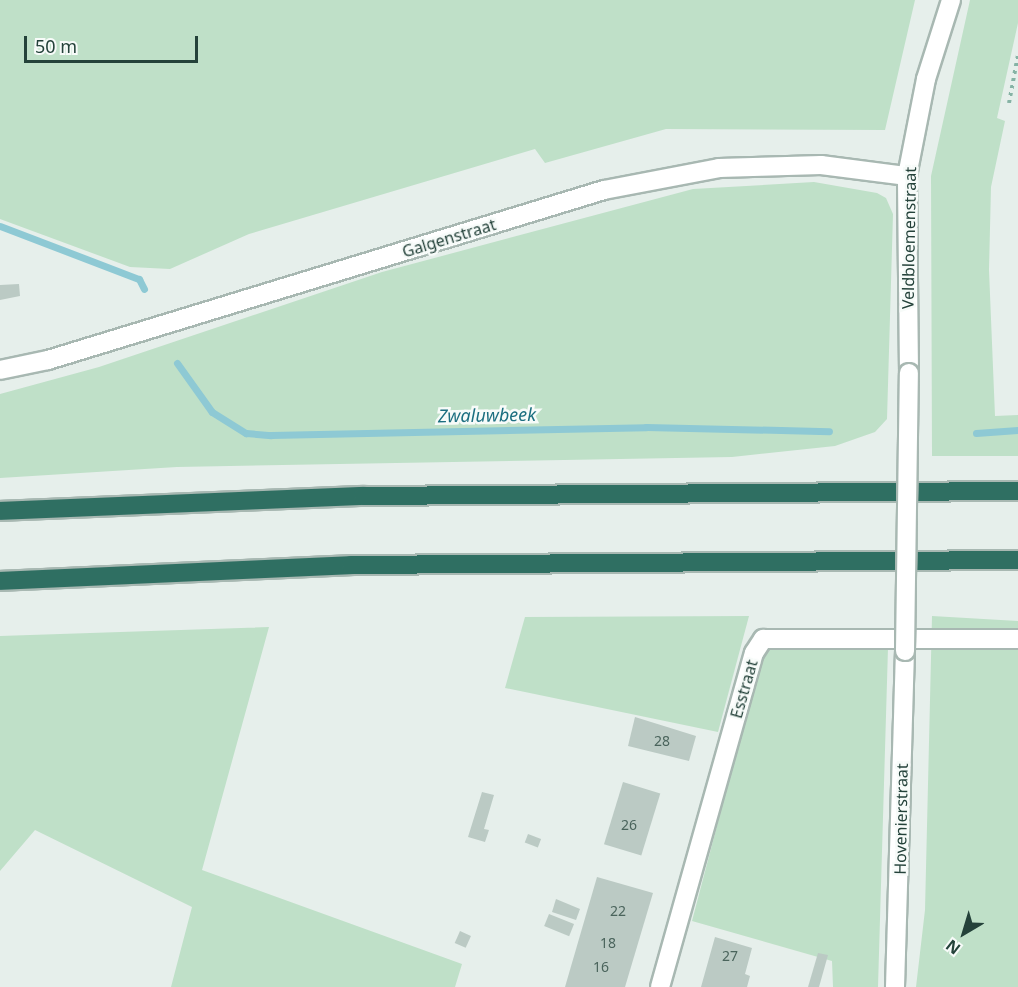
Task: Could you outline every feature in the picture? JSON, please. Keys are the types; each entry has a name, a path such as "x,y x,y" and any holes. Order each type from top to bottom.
{"highway":[{"path":"0,511 363,496 1018,491"},
{"path":"0,580 351,565 1018,560"}],"street":[{"name":"Veldbloemenstraat","path":"905,651 909,373 907,176 926,79 951,0"},
{"name":"Galgenstraat","path":"0,369 48,360 604,190 719,168 821,165 907,176"},
{"name":"Esstraat","path":"660,987 754,653 763,639 1018,639"},
{"name":"Hovenierstraat","path":"895,987 905,651"}],"path":[{"path":"1009,103 1018,55"}],"green space":[{"path":"0,0 915,0 885,130 666,129 545,163 535,149 249,234 170,269 130,267 0,219"},
{"path":"970,0 1018,0 1018,23 997,118 1005,121 991,187 989,270 995,416 1018,415 1018,456 932,456 931,176"},
{"path":"814,182 877,193 886,198 893,214 887,419 875,432 835,446 732,457 177,467 0,478 0,394 99,367 382,272 693,189"},
{"path":"749,616 718,732 505,688 525,617"},
{"path":"932,616 1018,621 1018,987 916,987 925,910"},
{"path":"269,627 202,870 462,964 455,987 171,987 192,907 35,830 0,871 0,636"},
{"path":"765,643 888,648 878,987 833,987 832,961 692,921"}],"building":[{"path":"19,284 20,296 0,300 0,285"},
{"path":"635,717 696,736 689,761 628,746"},
{"path":"623,782 660,793 641,856 604,844"},
{"path":"482,792 494,795 484,829 489,830 485,842 468,837"},
{"path":"528,834 541,839 538,847 525,842"},
{"path":"597,877 653,893 625,987 565,987"},
{"path":"556,899 580,909 576,920 552,912"},
{"path":"549,914 574,924 569,936 544,926"},
{"path":"460,931 471,936 466,948 455,943"},
{"path":"715,937 752,948 745,974 750,976 747,987 701,987"},
{"path":"818,953 828,955 819,987 808,987"}],"waterway":[{"name":"Zwaluwbeek","path":"0,226 139,279 144,289"},
{"name":"Zwaluwbeek","path":"177,363 212,412 246,433 271,435 646,427 829,431"},
{"name":"Zwaluwbeek","path":"976,433 1018,430"}]}
